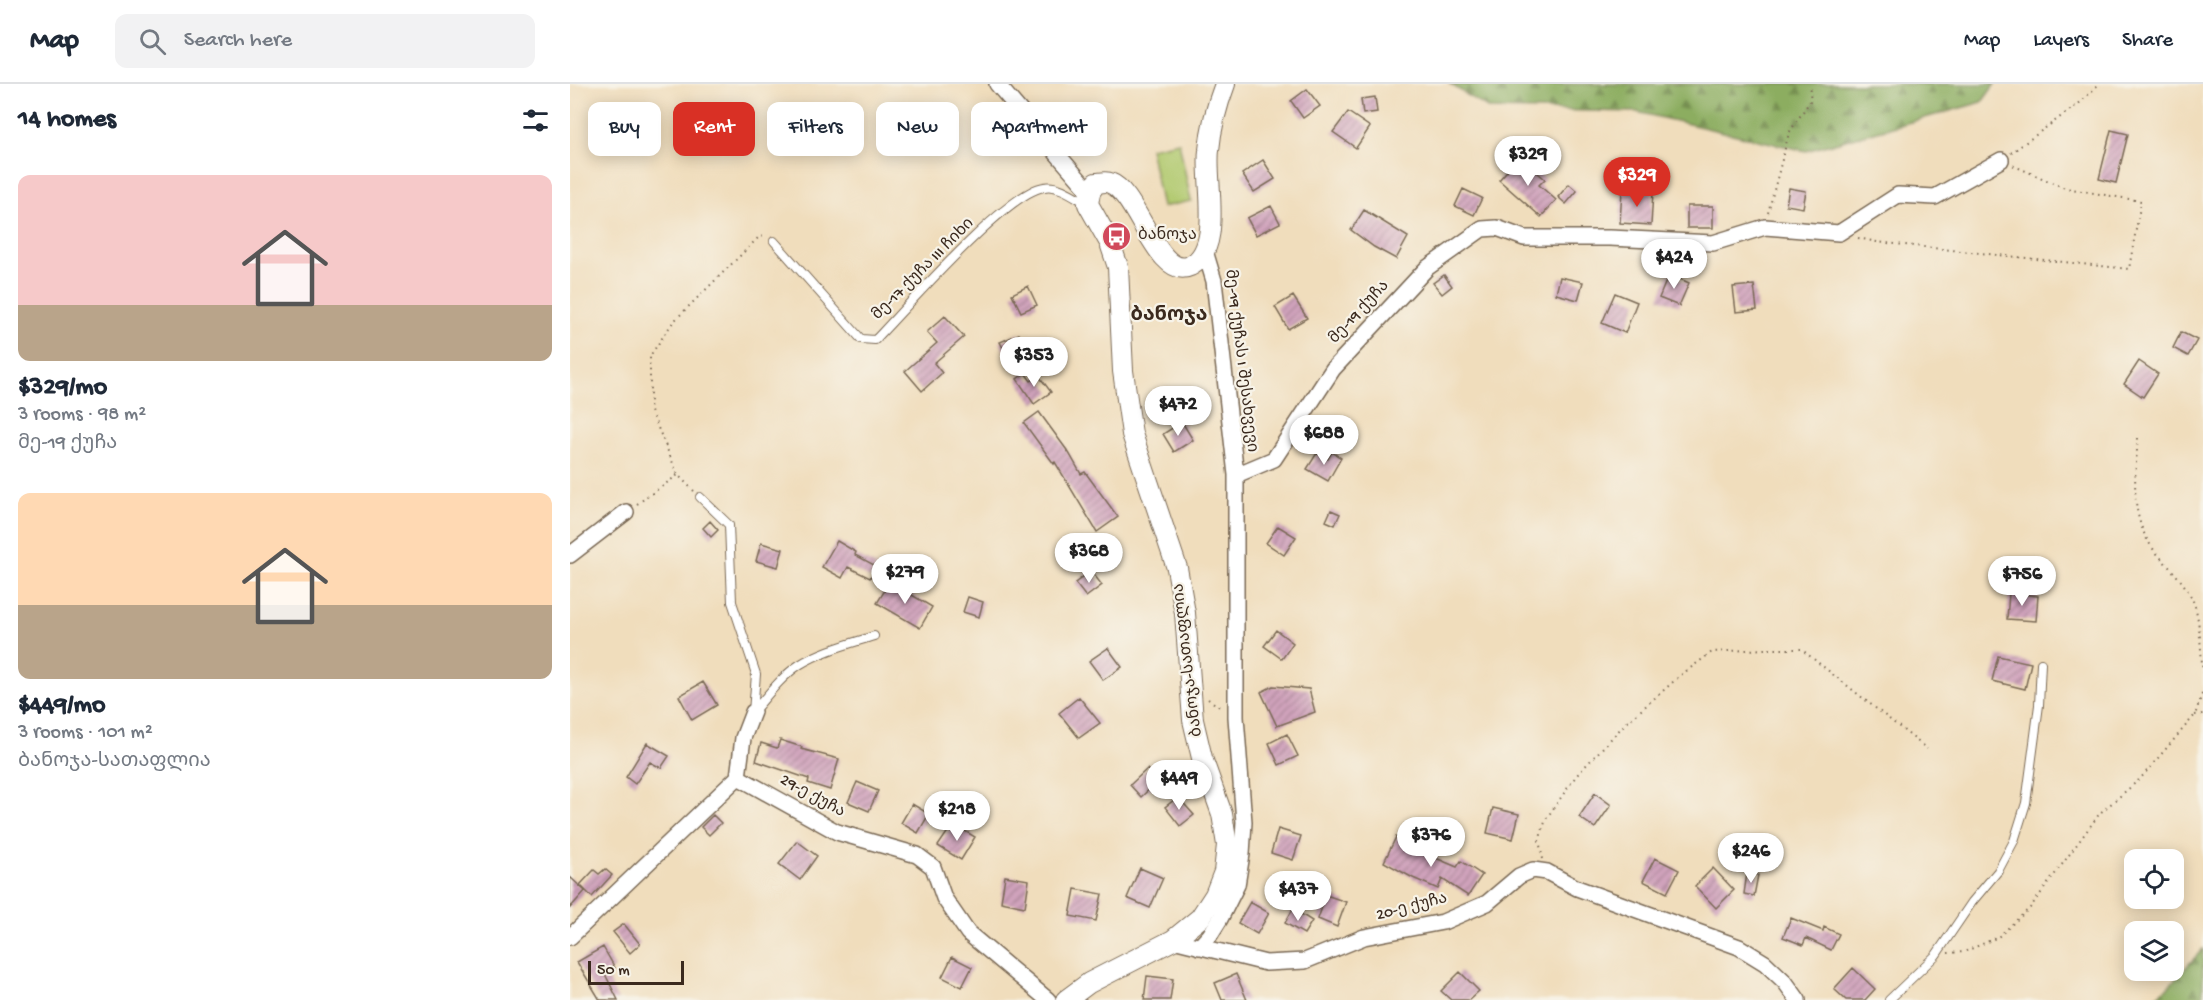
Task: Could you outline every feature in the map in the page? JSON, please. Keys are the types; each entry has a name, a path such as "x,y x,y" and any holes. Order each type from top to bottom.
{"street":[{"path":"997,84 1089,198 1096,183 1108,182 1122,190 1163,257 1174,266 1185,268 1196,262 1205,251 1210,237 1208,152 1217,105 1225,84"},
{"path":"1839,234 1898,195 1935,197 2001,160"},
{"name":"ბანოჯა-სათაფლია","path":"1066,1000 1089,983 1173,940 1200,918 1215,895 1224,872 1227,845 1222,814 1202,758 1193,720 1185,613 1177,568 1132,434 1123,371 1118,267 1110,243 1089,198"},
{"name":"მე-19 ქუჩა","path":"1236,475 1274,459 1334,369 1427,268 1482,229 1497,228 1524,238 1610,238 1713,243 1765,227 1839,234"},
{"name":"მე-19 ქუჩას I შესახვევი","path":"1205,251 1214,281 1236,475"},
{"path":"1198,947 1215,927 1237,885 1242,855 1244,822 1236,717 1236,475"},
{"path":"570,555 626,512"},
{"path":"570,937 738,777 743,738 753,712"},
{"name":"29-ე ქუჩა","path":"738,777 837,832 917,855 933,867 944,898 968,933 1048,1000"},
{"name":"20-ე ქუჩა","path":"1173,940 1266,963 1305,961 1364,938 1443,922 1487,903 1519,876 1533,870 1547,872"},
{"path":"1547,872 1577,888 1739,947 1765,963 1785,982 1798,1000"}],"lane":[{"name":"მე-17 ქუჩა III ჩიხი","path":"774,241 861,339 875,340 1004,209 1032,189 1047,186 1089,198"},
{"path":"700,497 729,525 732,602 756,674 753,712"},
{"path":"753,712 777,684 800,665 839,647 874,636"},
{"path":"1889,1000 1936,955 1972,902 1998,871 2014,841 2026,803 2039,705 2041,663"}],"path":[{"path":"1765,227 1789,133 1810,101 1811,84"},
{"path":"2001,160 2081,102 2099,84"},
{"path":"1839,234 1877,242 2129,269 2141,201 2065,188 2001,160"},
{"path":"700,497 678,475 650,409 650,356 674,322 760,236 774,241"},
{"path":"2138,438 2134,488 2138,521 2153,548 2185,583 2195,604 2203,674"},
{"path":"626,512 678,475"},
{"path":"1547,872 1539,841 1546,819 1576,776 1624,724 1681,675 1712,652 1801,649 1928,748"},
{"path":"1189,686 1236,717"},
{"path":"1936,955 1964,952 1998,937 2030,908 2100,813 2140,779 2195,715 2203,691"},
{"path":"2195,715 2203,714"}],"green space":[{"path":"1450,84 1995,84 1982,102 1806,151 1637,112 1489,109"},
{"path":"1179,142 1191,201 1162,207 1150,148"},
{"path":"2203,949 2203,1000 2151,1000 2173,981 2184,981 2184,970"}],"building":[{"path":"1307,89 1320,106 1303,118 1291,101"},
{"path":"1375,97 1377,112 1363,114 1361,99"},
{"path":"1348,112 1370,127 1356,148 1333,132"},
{"path":"2111,130 2128,134 2116,183 2099,179"},
{"path":"1519,157 1545,179 1539,185 1556,200 1541,217 1499,180"},
{"path":"1263,160 1275,179 1254,192 1242,174"},
{"path":"1569,184 1577,191 1566,204 1558,197"},
{"path":"1789,188 1806,191 1803,208 1786,205"},
{"path":"1463,189 1482,198 1474,215 1455,206"},
{"path":"1622,190 1653,192 1651,225 1620,223"},
{"path":"1271,206 1280,223 1256,235 1247,218"},
{"path":"1687,206 1713,206 1713,228 1687,228"},
{"path":"1364,210 1408,237 1396,259 1374,247 1351,230"},
{"path":"1669,274 1689,283 1679,306 1659,298"},
{"path":"1444,275 1452,286 1442,294 1433,283"},
{"path":"1560,277 1583,282 1578,300 1556,294"},
{"path":"1754,285 1757,310 1736,312 1733,287"},
{"path":"1028,286 1037,305 1021,312 1012,294"},
{"path":"1615,293 1637,302 1625,333 1602,323"},
{"path":"1293,296 1307,318 1288,329 1275,307"},
{"path":"945,316 964,337 934,363 942,373 922,391 905,371 937,343 927,332"},
{"path":"2181,332 2197,340 2188,356 2173,348"},
{"path":"1019,334 1027,351 1009,359 1000,342"},
{"path":"2139,361 2158,374 2143,397 2124,384"},
{"path":"1025,373 1031,381 1039,376 1051,392 1034,404 1017,379"},
{"path":"1039,412 1069,453 1081,474 1085,472 1118,517 1097,532 1055,462 1054,464 1024,423"},
{"path":"1182,422 1193,440 1174,452 1163,434"},
{"path":"1332,452 1341,458 1328,481 1307,469 1317,453 1328,459"},
{"path":"1331,510 1340,514 1335,525 1326,521"},
{"path":"710,521 718,530 711,537 703,528"},
{"path":"1278,526 1296,537 1284,555 1266,543"},
{"path":"837,541 856,552 855,555 876,566 870,578 848,567 842,578 822,567"},
{"path":"761,543 783,549 778,567 756,561"},
{"path":"1091,571 1102,585 1086,597 1075,583"},
{"path":"890,582 932,607 920,628 877,603"},
{"path":"2009,593 2038,596 2036,621 2007,619"},
{"path":"968,597 983,602 979,617 963,612"},
{"path":"1276,630 1293,643 1282,659 1264,646"},
{"path":"1108,648 1122,667 1103,680 1089,661"},
{"path":"1998,656 2031,663 2025,689 1992,681"},
{"path":"703,682 717,705 692,720 679,696"},
{"path":"1273,686 1309,689 1315,712 1277,726 1261,692"},
{"path":"1079,697 1100,723 1079,738 1059,713"},
{"path":"1287,734 1298,756 1279,765 1269,743"},
{"path":"780,740 802,747 801,749 839,759 830,790 808,783 809,779 756,761 761,743 777,748"},
{"path":"647,743 669,756 661,768 650,762 635,784 626,777"},
{"path":"1147,769 1158,781 1141,797 1130,785"},
{"path":"857,782 878,791 869,811 848,802"},
{"path":"1595,793 1611,805 1595,828 1579,817"},
{"path":"1178,797 1194,815 1180,826 1165,807"},
{"path":"912,804 929,814 918,833 901,823"},
{"path":"1493,808 1519,814 1513,839 1487,833"},
{"path":"713,815 721,823 709,835 701,827"},
{"path":"953,824 975,837 961,860 938,846"},
{"path":"1278,829 1301,836 1293,860 1271,853"},
{"path":"1396,837 1420,849 1419,851 1457,867 1461,861 1482,875 1468,896 1442,879 1438,889 1413,878 1384,862"},
{"path":"797,841 817,856 800,880 779,864"},
{"path":"1655,858 1679,870 1667,893 1643,881"},
{"path":"1140,868 1163,878 1150,908 1127,898"},
{"path":"1713,868 1734,890 1716,908 1695,886"},
{"path":"605,869 612,875 592,897 580,885 594,870 599,874"},
{"path":"1747,873 1758,875 1754,896 1744,894"},
{"path":"1005,876 1029,880 1025,907 1001,902"},
{"path":"570,877 585,891 570,908"},
{"path":"1075,889 1102,894 1096,921 1070,916"},
{"path":"1326,895 1346,902 1337,927 1318,919"},
{"path":"1250,902 1269,913 1257,934 1238,923"},
{"path":"1293,909 1312,921 1304,934 1285,923"},
{"path":"1791,918 1823,931 1824,927 1839,934 1831,950 1806,938 1803,945 1783,937"},
{"path":"624,924 640,944 630,953 613,932"},
{"path":"603,947 615,968 605,974 618,1000 600,1000 577,962"},
{"path":"952,957 972,967 962,987 942,977"},
{"path":"1853,968 1875,989 1865,1000 1846,1000 1834,989"},
{"path":"1460,972 1479,991 1469,1000 1451,1000 1441,991"},
{"path":"1236,974 1247,1000 1222,1000 1215,983"},
{"path":"1147,976 1173,979 1170,1000 1144,1000"}],"place":[{"name":"ბანოჯა","path":"1117,236"}],"district":[{"name":"ბანოჯა","path":"1169,316"}]}
